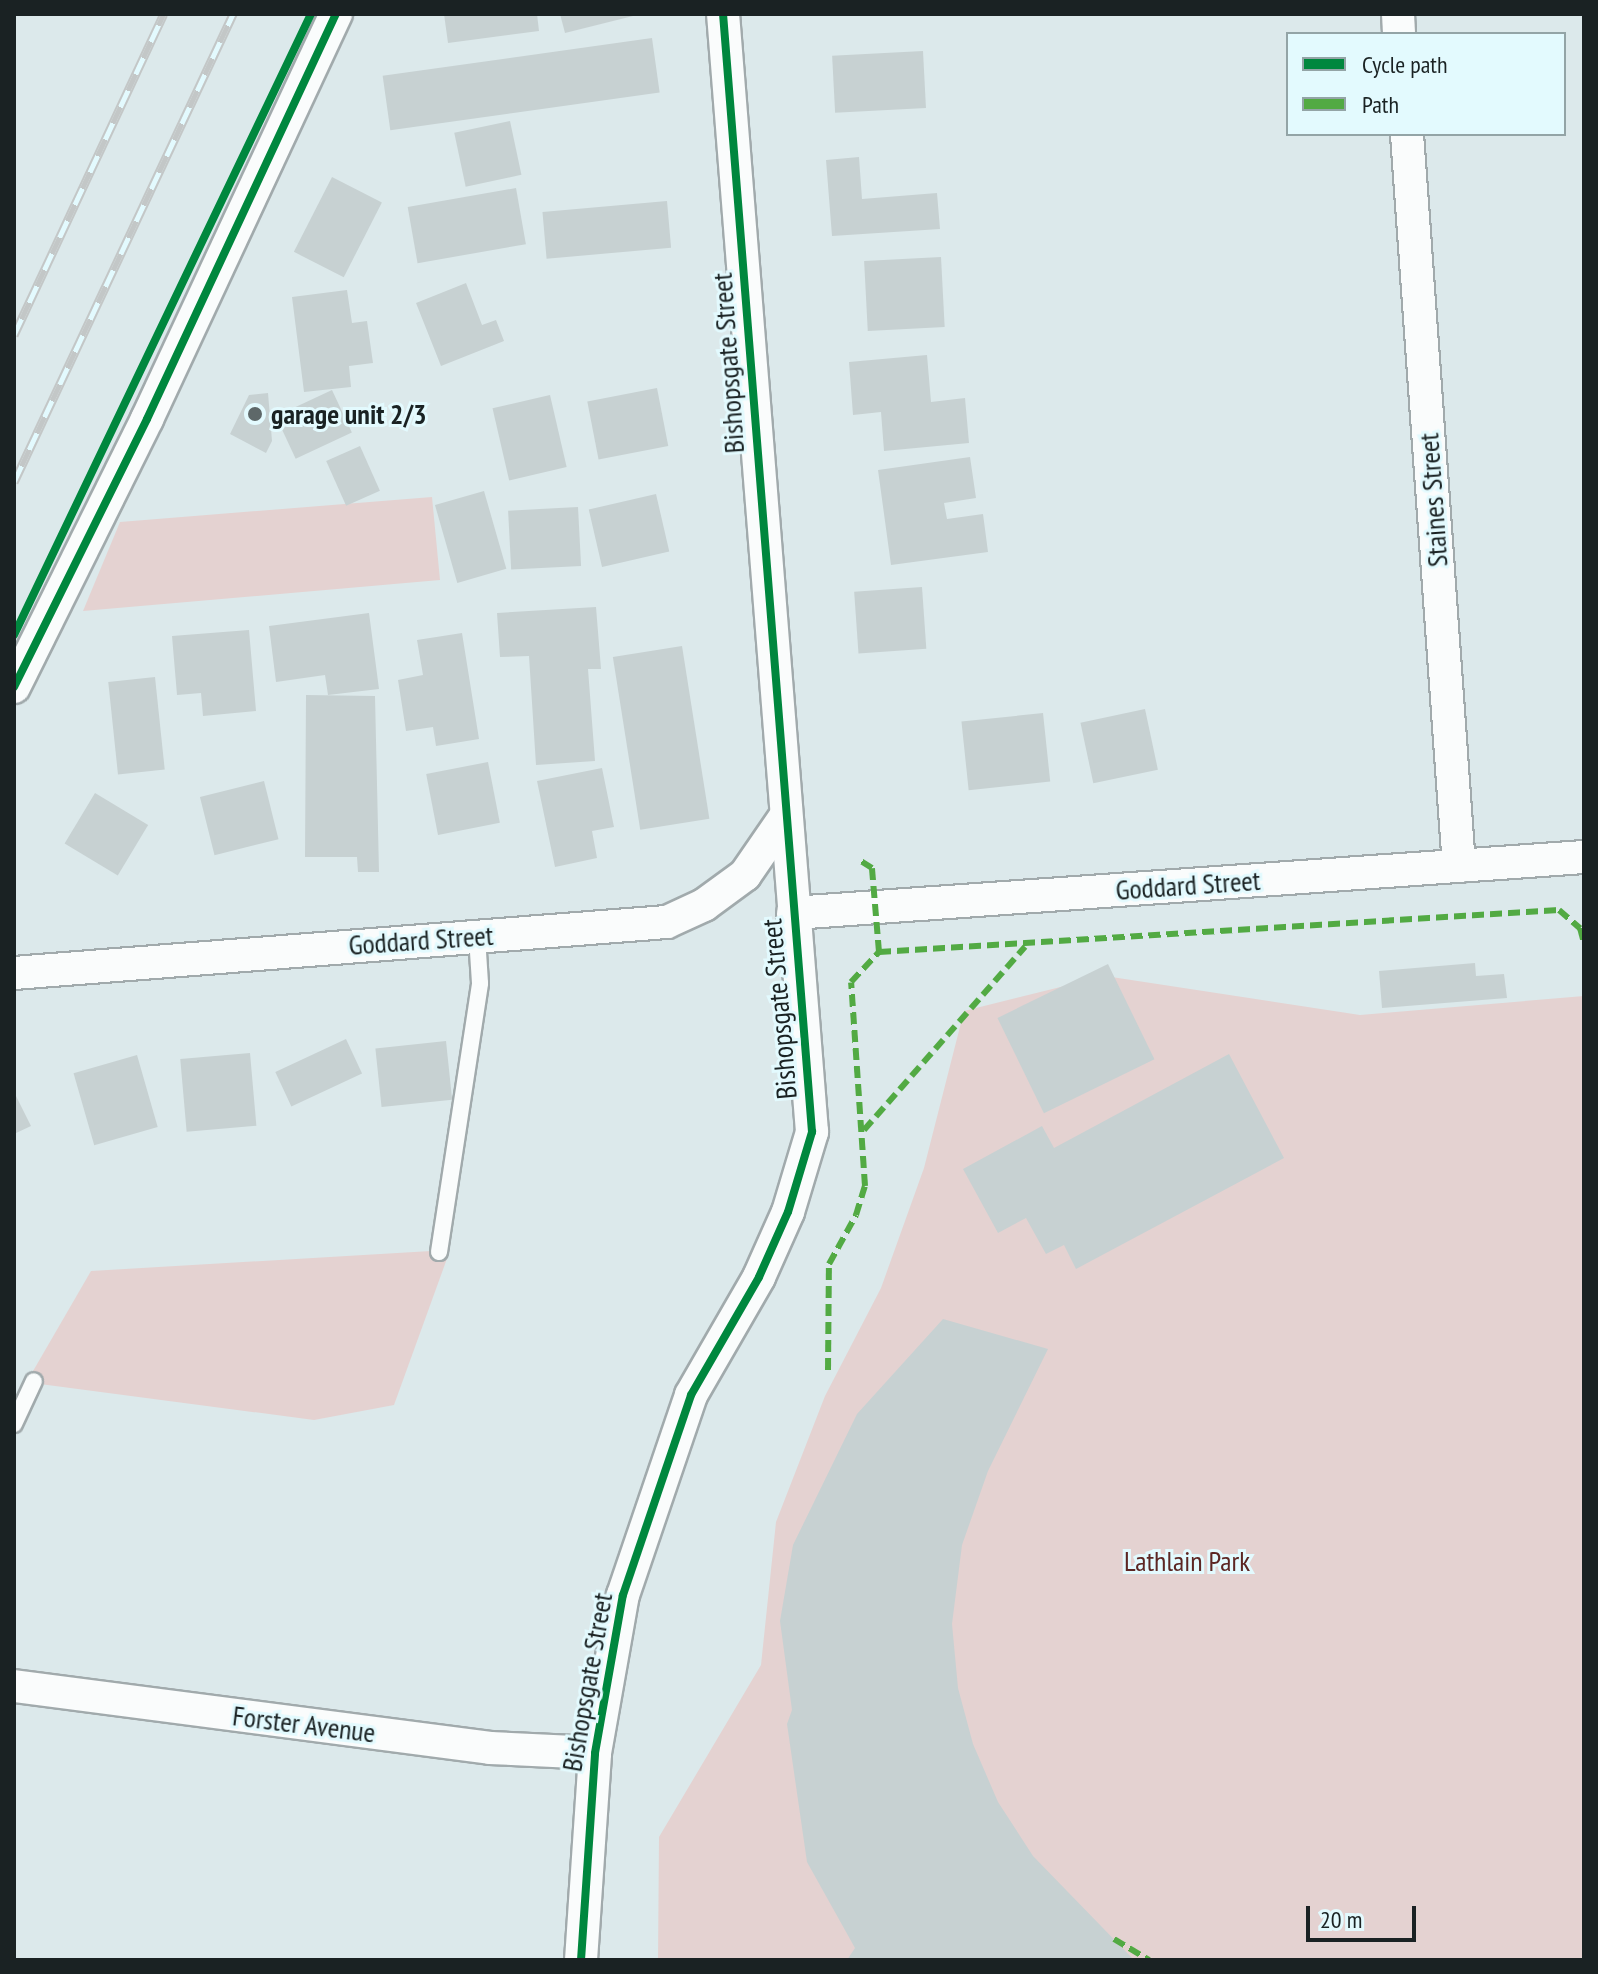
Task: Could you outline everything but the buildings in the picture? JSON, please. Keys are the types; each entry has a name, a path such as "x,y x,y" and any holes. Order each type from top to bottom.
{"street":[{"path":"14,687 147,419 336,14"},
{"name":"Bishopsgate Street","path":"581,1960 595,1753 623,1595 691,1395 759,1277 788,1212 812,1132 723,14"},
{"name":"Staines Street","path":"1407,136 1459,866"},
{"name":"Goddard Street","path":"14,973 667,922 704,905 745,875 785,817"},
{"name":"Goddard Street","path":"793,913 1584,857"},
{"name":"Forster Avenue","path":"14,1686 490,1748 595,1753"}],"lane":[{"path":"439,1252 480,983 477,936"},
{"path":"14,1424 34,1381"}],"green space":[{"path":"432,497 440,580 83,611 120,522"},
{"name":"Lathlain Park","path":"1105,976 1360,1015 1584,996 1584,1960 658,1960 659,1837 761,1665 776,1522 825,1396 881,1288 924,1168 964,1011"},
{"path":"431,1251 449,1253 394,1405 314,1420 40,1384 29,1378 91,1271"}],"railway":[{"path":"14,335 164,14"},
{"path":"14,482 233,14"}],"marked path":[{"path":"828,1370 829,1264 856,1215 865,1186 851,982 879,952 872,868 859,860"},
{"path":"879,952 1559,910 1580,928 1584,943"},
{"path":"864,1130 1025,947"},
{"path":"1114,1939 1149,1960"}],"cycle path":[{"path":"14,635 311,14"},
{"path":"14,687 147,419 336,14"},
{"path":"581,1960 595,1753 623,1595 691,1395 759,1277 788,1212 812,1132 723,14"}],"place":[{"name":"garage unit 2/3","path":"255,414"}]}
